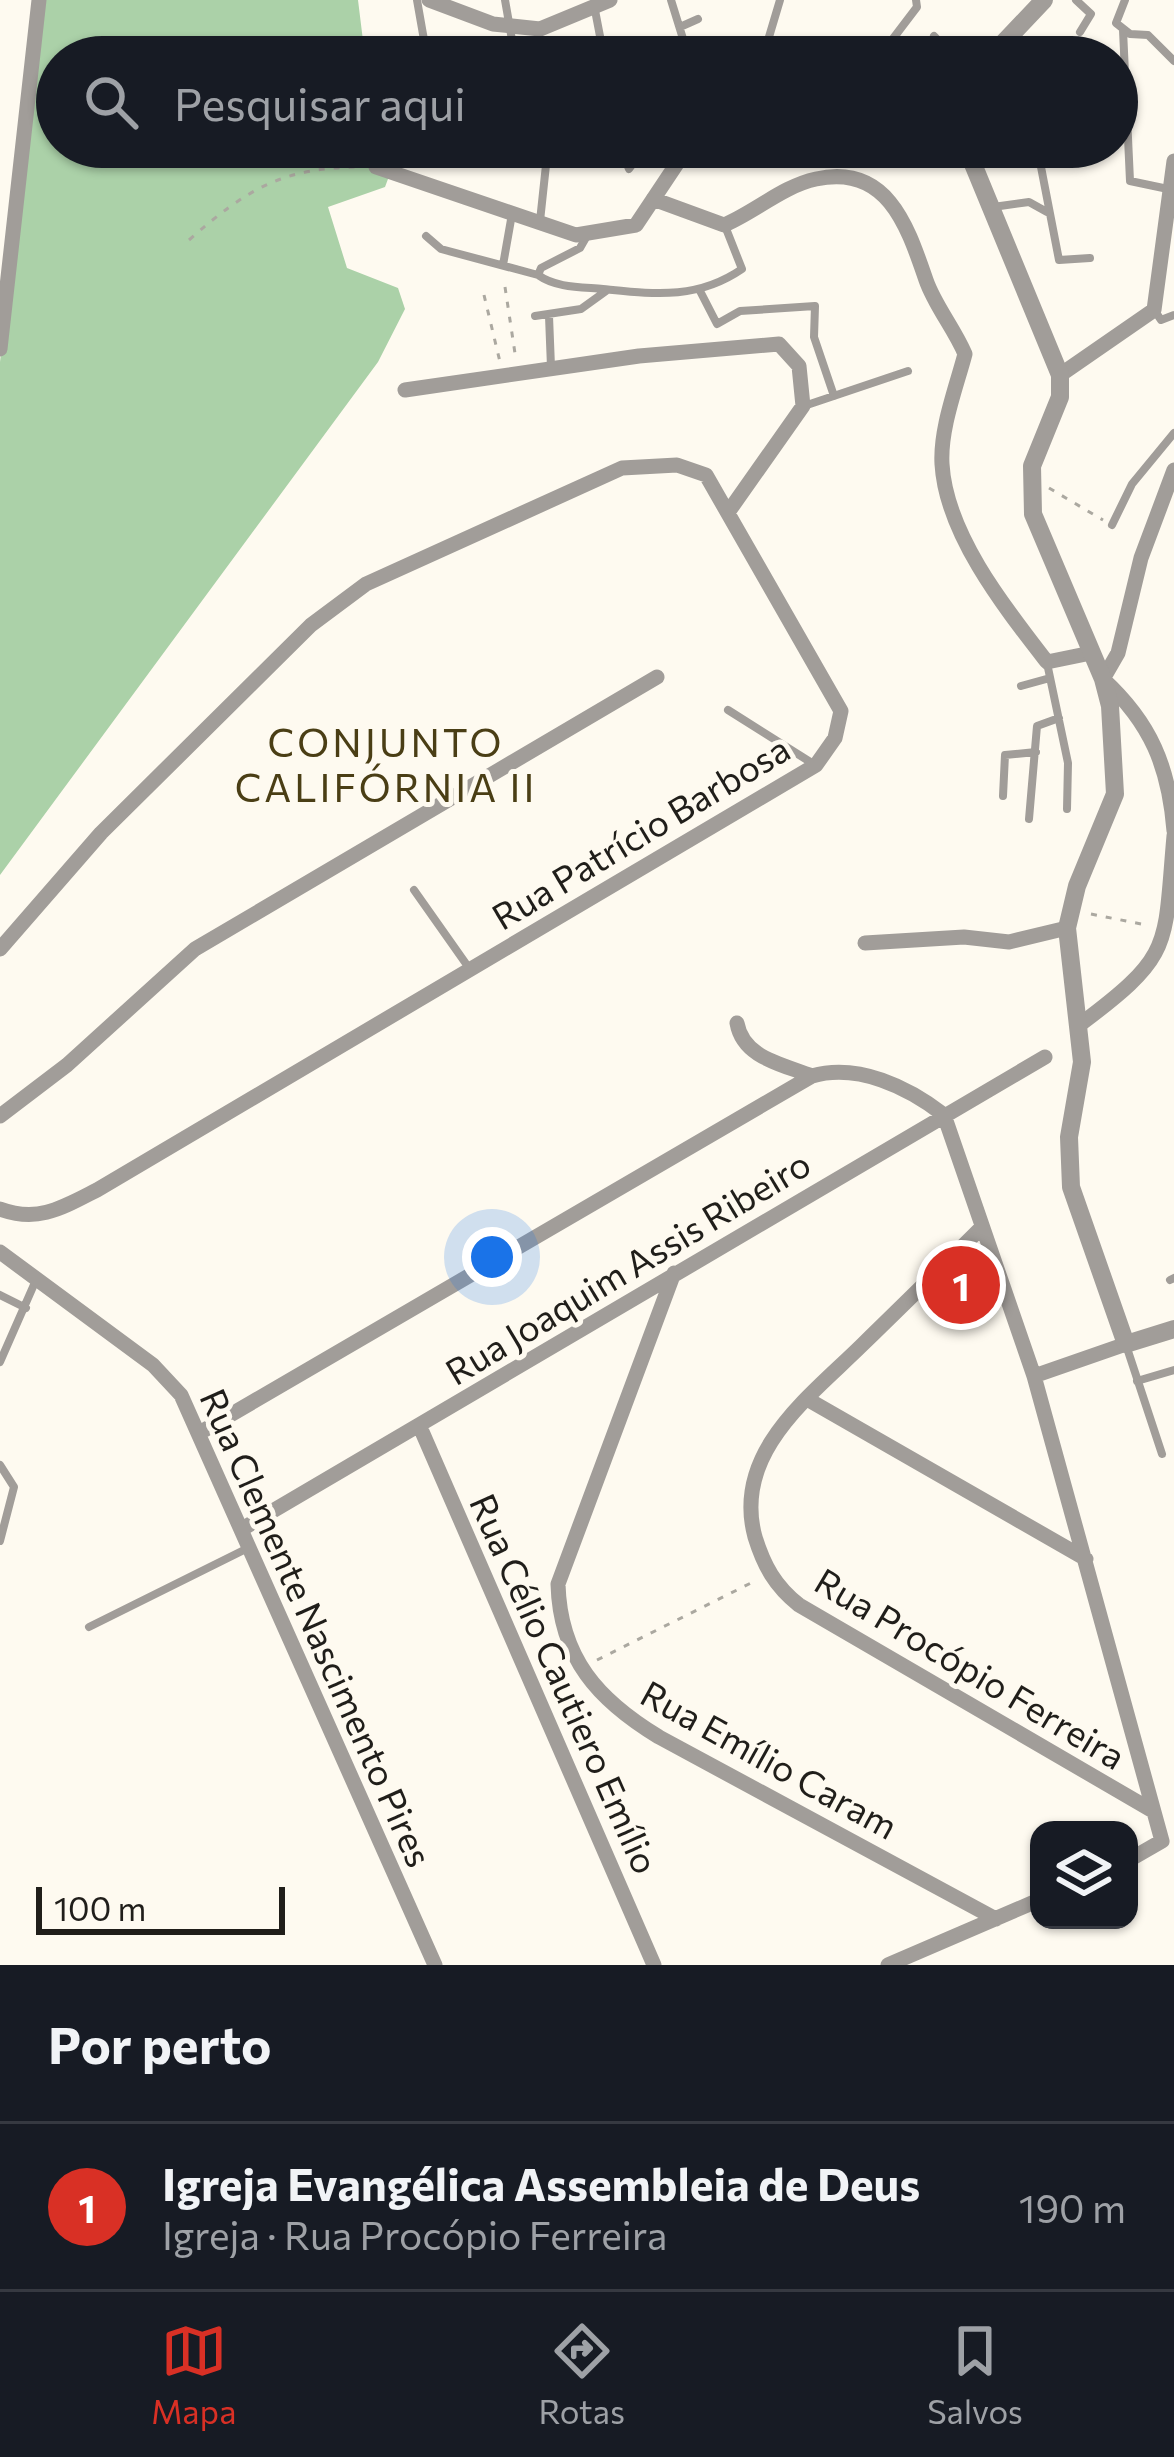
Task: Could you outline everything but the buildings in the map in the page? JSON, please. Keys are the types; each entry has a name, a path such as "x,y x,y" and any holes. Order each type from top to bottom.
{"street":[{"path":"0,349 39,0"},
{"path":"429,0 509,26 540,29 599,2"},
{"path":"1010,36 1044,0"},
{"path":"379,168 576,235 636,225 674,168"},
{"path":"975,168 1060,375 1060,397 1032,478 1033,514 1110,706 1115,794 1069,919 1082,1023 1082,1062 1069,1137 1071,1187 1126,1344"},
{"path":"1060,375 1154,310 1172,174"},
{"path":"653,200 724,225 819,178 876,188 904,217 926,279 965,354 944,440 942,465 952,515 1048,670 1091,653"},
{"path":"405,389 779,344 800,366 803,406 729,511"},
{"name":"Rua Patrício Barbosa","path":"0,949 117,817 311,625 367,584 622,468 677,464 706,475 841,711 835,738 816,765 53,1213 24,1218 0,1209"},
{"path":"1103,679 1118,653 1141,558 1174,470"},
{"path":"0,1116 195,949 657,676"},
{"path":"1082,1023 1138,982 1160,952 1174,834 1170,779 1157,747 1129,703 1103,679"},
{"path":"865,944 964,937 1010,942 1069,919"},
{"path":"737,1023 740,1039 751,1051 812,1076"},
{"name":"Rua Joaquim Assis Ribeiro","path":"242,1529 1045,1057"},
{"path":"200,1432 812,1076 833,1070 869,1076 921,1097 944,1114 1034,1376 1153,1811 1159,1847 1138,1856"},
{"name":"Rua Procópio Ferreira","path":"980,1229 776,1432 752,1483 753,1528 770,1573 799,1605 1153,1811"},
{"name":"Rua Clemente Nascimento Pires","path":"0,1252 153,1365 181,1395 435,1965"},
{"name":"Rua Emílio Caram","path":"674,1273 558,1583 560,1619 579,1667 610,1705 645,1729 995,1918"},
{"path":"1034,1376 1174,1329"},
{"path":"807,1399 1086,1559"},
{"name":"Rua Célio Cautiero Emílio","path":"419,1427 654,1965"},
{"path":"888,1965 1030,1904"}],"lane":[{"path":"417,0 423,36"},
{"path":"505,0 511,36"},
{"path":"671,0 684,36"},
{"path":"769,36 780,0"},
{"path":"895,36 917,7 916,0"},
{"path":"1076,0 1091,14 1080,32"},
{"path":"1125,0 1116,23 1123,30 1148,35 1174,61"},
{"path":"599,2 602,36"},
{"path":"680,27 698,19"},
{"path":"1123,30 1123,36"},
{"path":"539,223 546,168"},
{"path":"1041,168 1059,260 1090,258"},
{"path":"1129,168 1130,181 1172,174"},
{"path":"992,207 1029,202 1049,212"},
{"path":"502,265 512,213"},
{"path":"426,236 441,249 566,286 650,296 699,289 742,269 724,225"},
{"path":"538,275 541,268 580,248 589,233"},
{"path":"699,289 717,323 740,311 815,306 814,337 834,396"},
{"path":"536,316 580,308 608,290"},
{"path":"1154,310 1161,320 1174,315"},
{"path":"549,316 551,369"},
{"path":"803,406 908,371"},
{"path":"1112,525 1132,484 1174,433"},
{"path":"1021,686 1048,670 1068,763 1067,809"},
{"path":"728,710 816,765"},
{"path":"1029,819 1037,726 1059,718"},
{"path":"1003,796 1005,755 1036,752"},
{"path":"414,890 470,969"},
{"path":"0,1362 37,1279"},
{"path":"0,1295 26,1308"},
{"path":"1126,1344 1162,1454"},
{"path":"1137,1381 1174,1370"},
{"path":"0,1465 14,1487 0,1541"},
{"path":"89,1627 249,1547"}],"path":[{"path":"189,239 230,204 274,178 323,168"},
{"path":"424,183 429,168"},
{"path":"505,287 511,318 510,375"},
{"path":"484,295 510,375"},
{"path":"493,321 511,318"},
{"path":"1032,478 1112,525"},
{"path":"1069,919 1166,929"},
{"path":"579,1667 677,1624 770,1573"},
{"path":"513,1642 560,1619"}],"green space":[{"path":"40,0 358,0 362,36 36,36"},
{"path":"36,36 36,168 392,168 385,187 328,207 347,268 398,288 405,309 378,362 0,875 0,362"}],"place":[{"name":"Igreja Evangélica Assembleia de Deus","path":"961,1285"}],"district":[{"name":"CONJUNTO CALIFÓRNIA II","path":"386,766"}]}
